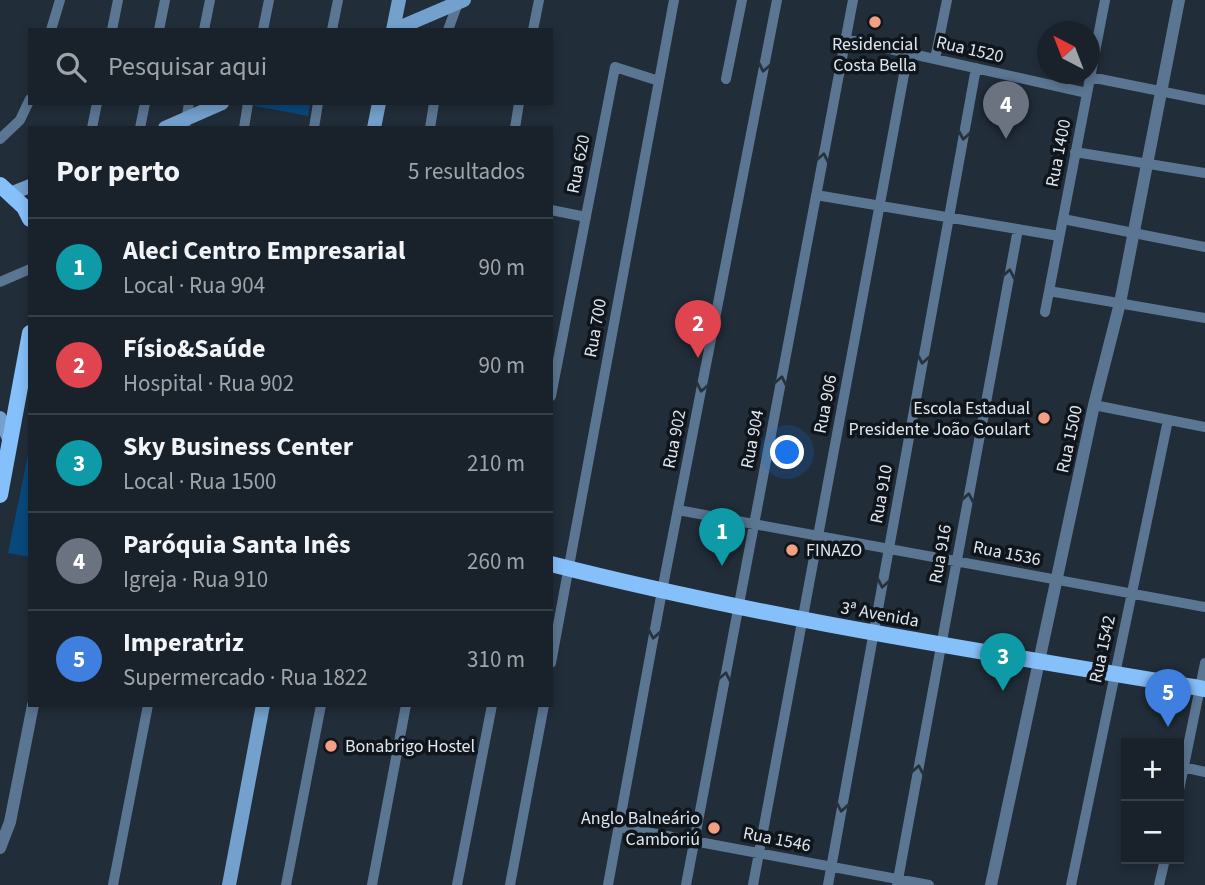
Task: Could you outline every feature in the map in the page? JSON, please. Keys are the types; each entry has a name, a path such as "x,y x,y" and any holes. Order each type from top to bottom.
{"main road":[{"path":"393,28 399,0"},
{"path":"398,28 460,1"},
{"path":"185,123 218,105"},
{"path":"374,126 379,105"},
{"path":"3,193 28,187"},
{"path":"3,193 28,213"},
{"path":"0,495 6,450 28,343"},
{"path":"0,418 6,450"},
{"name":"3ª Avenida","path":"553,564 738,608 1203,688"},
{"path":"229,885 263,707"}],"street":[{"path":"52,28 60,0"},
{"path":"112,28 118,0"},
{"path":"159,28 165,0"},
{"path":"204,28 209,0"},
{"path":"263,28 269,0"},
{"path":"332,28 338,0"},
{"path":"533,28 539,0"},
{"name":"Rua 700","path":"553,652 674,0"},
{"path":"726,79 742,0"},
{"name":"Rua 902","path":"608,885 662,591 777,0"},
{"name":"Rua 904","path":"686,885 853,0"},
{"path":"935,59 947,0"},
{"name":"Rua 1400","path":"1100,26 1105,0"},
{"name":"Rua 1500","path":"991,885 1094,405 1120,303 1179,0"},
{"path":"449,28 460,1"},
{"name":"Rua 1520","path":"845,39 1087,93"},
{"name":"Rua 906","path":"754,885 908,53"},
{"name":"Rua 620","path":"553,386 615,66 659,81"},
{"name":"Rua 910","path":"828,885 976,68"},
{"path":"1100,80 1205,100"},
{"name":"Rua 1400","path":"1045,312 1089,84"},
{"path":"0,139 24,115 28,104"},
{"path":"92,126 97,105"},
{"path":"140,126 145,105"},
{"path":"185,123 189,105"},
{"path":"244,126 248,105"},
{"path":"314,126 318,105"},
{"path":"430,126 434,105"},
{"path":"514,126 519,105"},
{"path":"1076,152 1205,173"},
{"path":"816,195 1059,236"},
{"path":"553,210 586,217"},
{"path":"1063,219 1205,247"},
{"name":"Rua 916","path":"898,882 1018,229"},
{"path":"0,282 28,270"},
{"path":"1049,291 1205,317"},
{"path":"1094,405 1205,426"},
{"name":"Rua 1542","path":"1071,885 1168,419"},
{"name":"Rua 1536","path":"678,510 1205,607"},
{"path":"1205,663 1203,688 1184,768 1205,772"},
{"path":"0,848 10,822 33,707"},
{"path":"113,885 148,707"},
{"path":"286,885 321,707"},
{"path":"372,885 406,707"},
{"path":"457,885 492,707"},
{"path":"510,885 544,707"},
{"name":"Rua 1546","path":"619,827 898,882 929,885"},
{"path":"1159,885 1164,864"}],"shaded area":[{"path":"255,105 310,105 308,116"},
{"path":"28,455 28,557 8,553"}],"place":[{"name":"Residencial Costa Bella","path":"875,22"},
{"name":"Paróquia Santa Inês","path":"1006,139"},
{"name":"Físio&Saúde","path":"698,358"},
{"name":"Escola Estadual Presidente João Goulart","path":"1044,418"},
{"name":"FINAZO","path":"792,550"},
{"name":"Aleci Centro Empresarial","path":"722,566"},
{"name":"Sky Business Center","path":"1003,691"},
{"name":"Imperatriz","path":"1168,727"},
{"name":"Bonabrigo Hostel","path":"331,746"},
{"name":"Anglo Balneário Camboriú","path":"714,828"}]}
